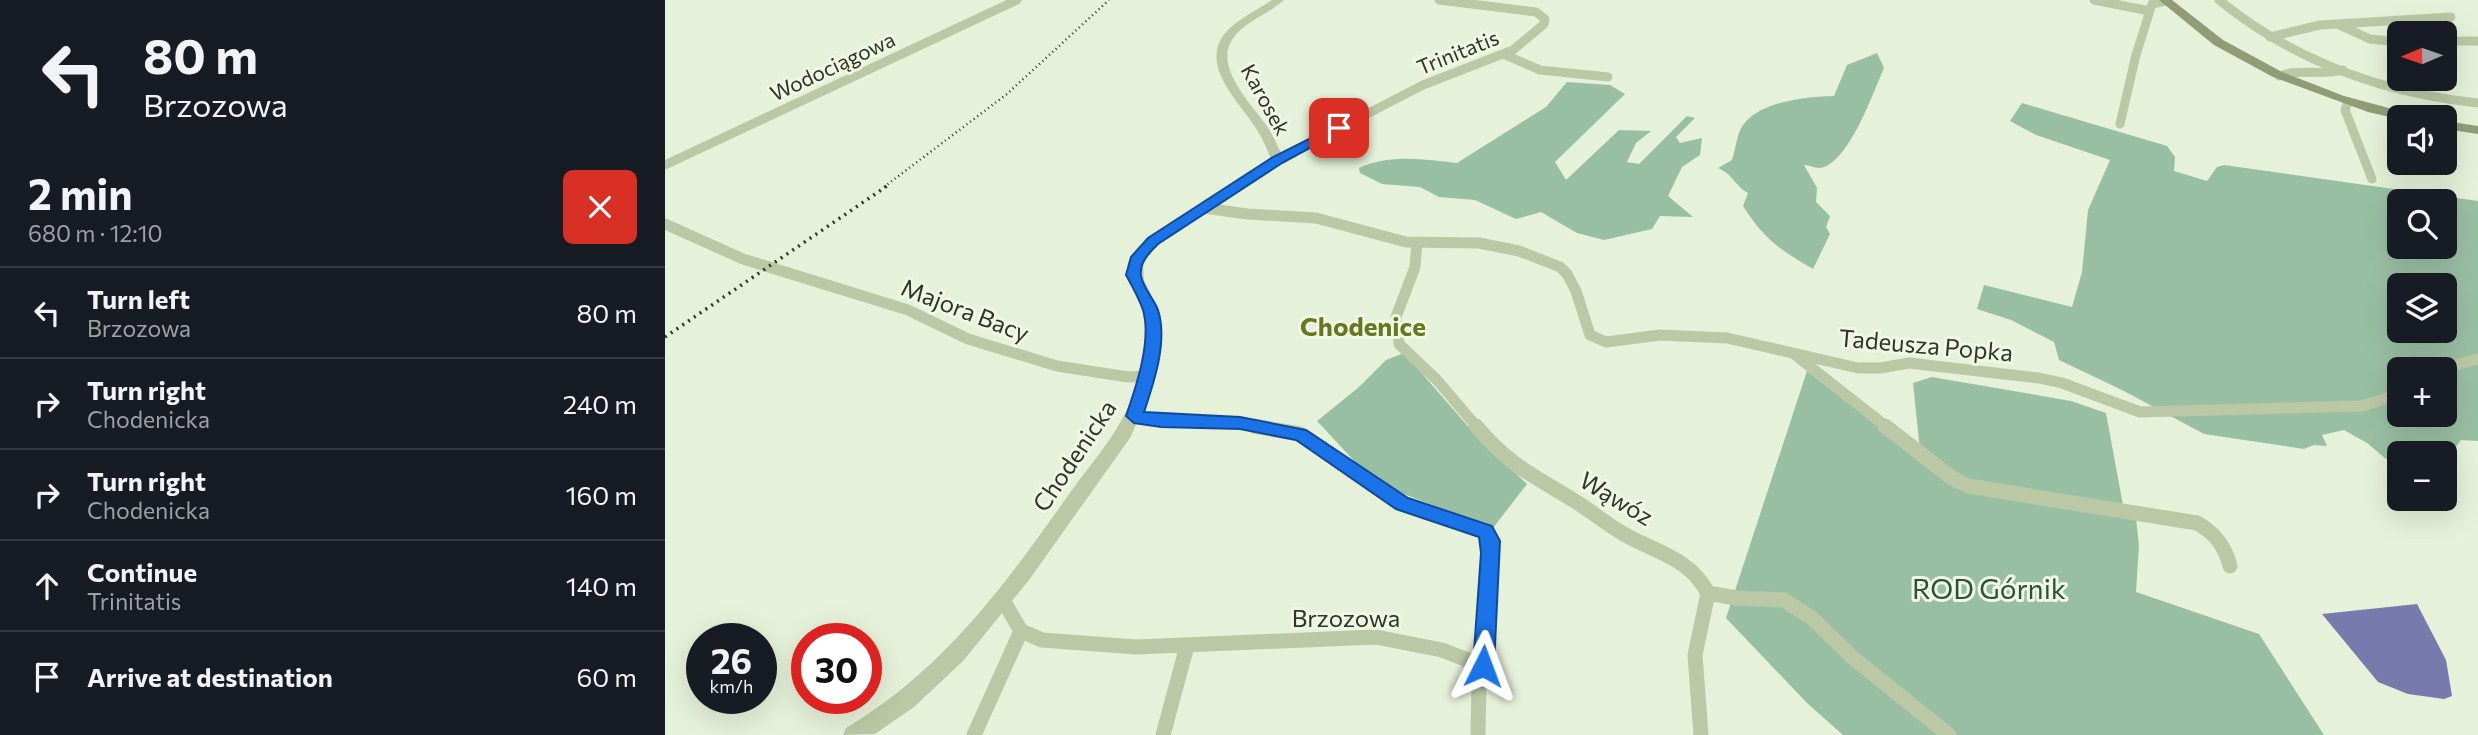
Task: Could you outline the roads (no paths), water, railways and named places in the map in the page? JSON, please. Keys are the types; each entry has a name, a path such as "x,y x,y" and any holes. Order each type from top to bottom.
{"main road":[{"path":"2165,1 2211,39 2279,76 2348,102 2387,112"},
{"path":"2457,127 2478,130"}],"street":[{"name":"Wodociągowa","path":"665,165 1017,0"},
{"name":"Karosek","path":"1278,160 1263,129 1234,91 1225,72 1223,49 1226,40 1234,31 1279,0"},
{"name":"Trinitatis","path":"1278,160 1423,85 1525,43 1544,24 1542,15 1439,0"},
{"path":"2094,0 2150,11"},
{"path":"2219,0 2233,13 2270,37 2343,70 2406,92 2455,102 2478,103"},
{"path":"2120,124 2136,55 2152,4 2165,1"},
{"path":"2270,37 2308,27 2451,17"},
{"path":"2336,24 2370,39 2387,41"},
{"path":"2457,41 2478,41"},
{"path":"1503,54 1521,64 1545,70 1608,77"},
{"path":"2279,76 2296,72 2329,74 2343,70"},
{"path":"2348,102 2345,110 2372,179"},
{"name":"Chodenicka","path":"854,735 906,701 927,682 1003,600 1134,416 1148,376 1152,321 1151,312 1134,275 1138,257 1153,241 1278,160"},
{"name":"Tadeusza Popka","path":"1205,208 1247,215 1316,218 1417,242 1479,243 1518,251 1560,267 1567,274 1576,291 1590,335 1596,340 1606,342 1660,335 1727,338 1858,368 1880,368 1909,363 2039,378 2073,387 2140,412 2363,406 2387,398"},
{"name":"Majora Bacy","path":"665,223 730,254 908,310 968,339 1057,366 1128,377 1148,376"},
{"name":"Wąwóz","path":"1417,242 1419,255 1397,305 1396,331 1399,346 1423,366 1476,427 1512,463 1573,499 1630,538 1676,556 1703,579 1708,593"},
{"path":"1791,352 1952,478 1968,486 2189,520 2212,531 2227,551 2230,566"},
{"path":"2457,364 2478,359"},
{"path":"1134,416 1161,420 1240,423 1300,434 1402,503 1486,531 1491,541 1491,553 1483,666 1479,682 1478,735"},
{"path":"1701,735 1695,655 1708,593 1736,598 1784,600 1812,618 1852,657 1949,735"},
{"path":"974,735 1021,631 1003,600"},
{"name":"Brzozowa","path":"1021,631 1042,640 1136,647 1391,638 1441,650 1483,666"},
{"path":"1163,735 1187,646"}],"water":[{"path":"2417,604 2446,660 2452,696 2444,699 2408,694 2378,682 2322,614"}],"railway":[{"path":"884,187 1007,94 1109,0"},
{"path":"665,337 887,186"}],"district":[{"name":"Chodenice","path":"1363,327"}],"park label":[{"name":"ROD Górnik","path":"1989,589"}]}
